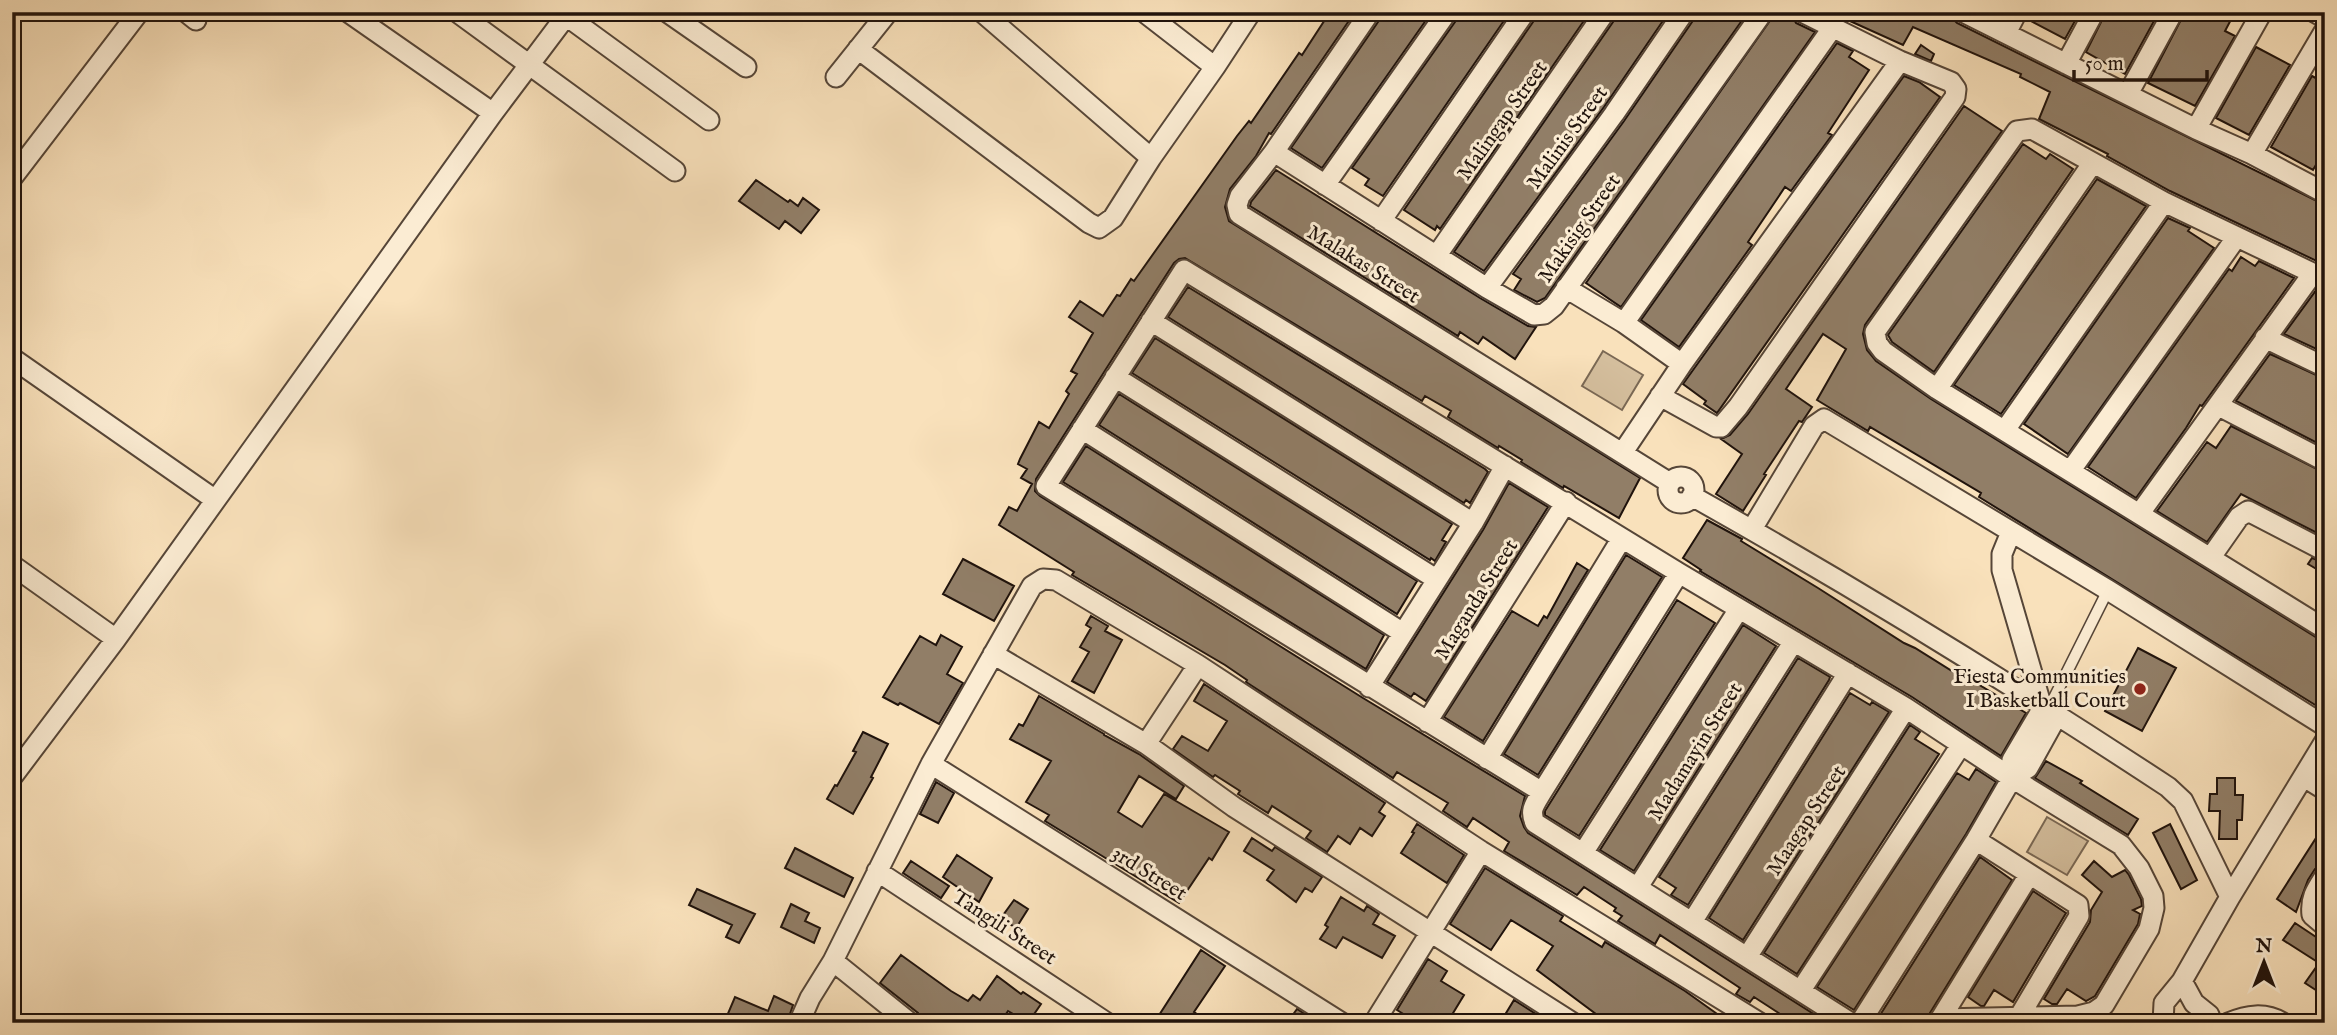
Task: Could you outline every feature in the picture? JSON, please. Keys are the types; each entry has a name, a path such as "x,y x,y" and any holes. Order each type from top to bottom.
{"street":[{"path":"12,178 139,12"},
{"path":"348,12 493,113"},
{"path":"457,12 675,170"},
{"path":"667,12 746,67"},
{"path":"836,77 888,12"},
{"path":"982,12 1151,158"},
{"path":"1144,12 1215,67"},
{"path":"858,49 1088,223 1099,228 1113,218 1251,12"},
{"name":"Malakas Street","path":"1370,12 1274,152 1240,196 1237,205 1239,214 1623,452 1670,483 1668,491 1678,502 1686,502 1692,496 1752,529"},
{"path":"1325,185 1447,12"},
{"path":"1381,221 1525,12"},
{"name":"Malingap Street","path":"1437,255 1605,12"},
{"name":"Malinis Street","path":"1488,288 1684,12"},
{"name":"Makisig Street","path":"1274,152 1488,288 1534,315 1544,314 1554,306 1763,12"},
{"path":"1660,396 1721,428 1955,97 1956,89 1951,82 1900,61 1802,12"},
{"path":"1963,12 2196,129 2323,187"},
{"path":"2006,33 2017,12"},
{"path":"2066,64 2094,12"},
{"path":"2129,94 2173,12"},
{"path":"2196,129 2262,12"},
{"path":"2314,12 2325,18"},
{"path":"12,777 116,639 214,499 566,14 709,120"},
{"path":"1625,323 1833,27"},
{"path":"2252,154 2325,30"},
{"path":"1623,452 1682,364 1900,61"},
{"path":"2140,513 2265,338 2319,276 2164,202 2032,129 2017,131 1875,332 1877,344 1937,389 2325,629"},
{"path":"1937,389 2092,164"},
{"path":"2005,429 2164,202"},
{"path":"2071,470 2236,237"},
{"path":"1542,792 1046,486 1184,270 1679,573 1906,708 2120,845 2139,868 2153,896 2154,908 2149,929 2104,1004 2094,1012 2078,1016 1939,1021"},
{"path":"1566,288 1625,323 1682,364"},
{"path":"1151,321 1474,523"},
{"path":"2265,338 2325,368"},
{"path":"12,358 214,499"},
{"path":"1115,377 1436,579"},
{"path":"2219,405 2325,461"},
{"path":"2230,897 2182,801 2168,787 2048,708 1752,529 1814,426 1824,419 2108,590 2325,726"},
{"path":"1082,429 1403,633"},
{"path":"1369,687 1474,523 1505,466"},
{"name":"Maganda Street","path":"1427,722 1566,502"},
{"path":"2211,557 2239,517 2248,511 2325,551"},
{"path":"1860,1023 2012,778 2028,768 2048,708 2002,570 2002,554 2011,532"},
{"path":"1487,759 1622,538"},
{"path":"12,565 116,639"},
{"path":"1679,573 1532,808 1531,815 1535,823 1852,1023"},
{"path":"799,1023 810,998 833,961 931,764 1032,586 1043,579 1056,580 1198,665 1481,851 1760,1023"},
{"path":"1583,853 1739,609"},
{"name":"Madamayin Street","path":"1638,887 1794,641"},
{"path":"993,654 1146,744 1234,807 1573,1023"},
{"path":"1146,744 1198,665"},
{"path":"1692,922 1848,673"},
{"name":"Maagap Street","path":"1747,957 1906,708"},
{"path":"2163,1023 2164,1003 2182,981 2230,897 2313,771 2325,741"},
{"path":"1801,990 1961,745"},
{"name":"3rd Street","path":"931,764 1342,1023"},
{"path":"2313,771 2325,790"},
{"path":"1976,840 2078,905 2080,910 2079,916 2019,1017"},
{"path":"1374,1023 1481,851"},
{"name":"Tangili Street","path":"877,871 1107,1023"},
{"path":"1939,1021 2029,875"},
{"path":"2325,876 2313,894 2311,903 2312,915 2325,926"},
{"path":"833,961 910,1023"},
{"path":"2182,981 2194,1003 2209,1015 2212,1023"},
{"path":"2228,1023 2254,1015 2275,1018 2283,1023"}],"lane":[{"path":"2048,708 2108,590"}],"shaded area":[{"path":"1603,351 1643,375 1622,410 1582,386"},
{"path":"2047,817 2088,841 2067,875 2027,852"}],"building":[{"path":"1330,12 1355,12 1271,134 1269,133 1256,156 1230,189 1225,207 1229,221 1640,478 1619,518 1564,486 1563,488 1521,462 1522,460 1448,417 1451,411 1425,396 1422,401 1185,258 1174,263 1141,314 1036,479 1035,491 1363,698 1525,796 1520,816 1528,833 1828,1023 1794,1023 1754,997 1750,1002 1736,994 1740,988 1660,935 1655,944 1618,921 1622,916 1614,911 1616,908 1584,887 1577,895 1504,851 1509,842 1473,818 1467,827 1443,811 1448,803 1397,772 1393,778 1246,682 1247,680 1225,665 1072,575 1074,572 999,525 1009,507 1017,511 1032,484 1021,478 1027,469 1018,464 1020,459 1039,422 1049,428 1069,394 1066,391 1077,374 1071,371 1093,333 1069,317 1080,301 1103,316 1131,279 1134,281 1237,136 1249,121 1251,123 1299,53 1302,55"},
{"path":"1382,12 1424,12 1429,16 1322,168 1291,148 1380,19"},
{"path":"1459,12 1510,12 1383,196 1365,185 1369,179 1352,168 1457,19"},
{"path":"1537,12 1590,12 1440,229 1437,226 1435,230 1404,210 1535,19"},
{"path":"1617,12 1669,12 1604,107 1484,271 1454,252 1615,19"},
{"path":"1696,12 1748,12 1545,298 1537,302 1514,290 1521,279 1513,274 1624,121 1694,19"},
{"path":"1776,12 1790,12 1796,23 1815,32 1621,307 1586,283"},
{"path":"1830,12 1951,12 1957,23 2325,205 2325,265 2170,191 2107,156 2108,154 2039,119 2050,92 2020,77 2021,74 1913,27 1903,45"},
{"path":"2029,12 2080,12 2065,39 2027,19"},
{"path":"2106,12 2159,12 2125,74 2086,52"},
{"path":"2185,12 2235,12 2225,31 2235,36 2195,106 2148,83"},
{"path":"1837,43 1853,51 1849,57 1869,70 1828,133 1832,135 1791,191 1785,187 1748,242 1752,245 1679,347 1641,320"},
{"path":"1921,45 1934,54 1931,61 1915,54"},
{"path":"2256,47 2290,65 2249,135 2216,118"},
{"path":"1904,76 1919,82 1940,97 1717,413 1683,384"},
{"path":"2312,76 2325,83 2325,149 2313,170 2271,147"},
{"path":"1964,106 2002,131 1865,325 1863,334 1867,350 1876,361 1931,399 2325,641 2325,711 1979,497 1981,493 1870,427 1868,431 1817,400 1846,349 1823,334 1786,389 1812,407 1802,422 1799,421 1743,511 1716,494 1742,454 1721,439 1730,435 1748,414"},
{"path":"2023,144 2046,159 2050,154 2073,169 1934,372 1892,342 1888,335"},
{"path":"1276,170 1480,298 1528,326 1536,327 1515,359 1483,337 1478,344 1460,332 1458,336 1250,206"},
{"path":"2097,179 2146,206 2001,414 1954,385"},
{"path":"756,180 788,202 790,200 798,206 803,198 819,210 801,233 785,221 779,229 739,201"},
{"path":"2168,218 2190,228 2188,231 2214,248 2068,454 2024,424"},
{"path":"2241,257 2255,266 2259,261 2294,278 2202,406 2200,405 2136,498 2088,467 2229,269 2232,271"},
{"path":"1188,287 1485,469 1488,472 1470,503 1466,500 1464,503 1168,317"},
{"path":"2317,289 2325,291 2325,353 2284,334"},
{"path":"1155,338 1452,524 1442,540 1446,542 1435,561 1132,373"},
{"path":"2270,354 2325,379 2325,447 2236,401"},
{"path":"1119,394 1417,581 1397,614 1099,425"},
{"path":"2231,426 2325,473 2325,537 2241,494 2207,542 2157,511 2207,442 2216,448"},
{"path":"1086,446 1384,635 1366,669 1063,482"},
{"path":"1509,483 1548,507 1426,701 1414,693 1411,697 1387,682 1483,530"},
{"path":"1707,520 1742,539 1741,541 1904,643 2026,713 2001,756 1912,697 1700,571 1683,558"},
{"path":"1626,555 1662,577 1538,775 1504,754"},
{"path":"2312,558 2325,563 2325,574 2308,564"},
{"path":"963,559 1014,586 994,621 943,594"},
{"path":"1577,563 1588,570 1483,741 1444,717 1512,611 1538,626 1544,616 1547,618"},
{"path":"1677,600 1715,623 1579,836 1545,815 1545,811"},
{"path":"1091,616 1108,626 1105,631 1122,640 1094,693 1072,681 1089,652 1080,647 1091,628 1086,625"},
{"path":"1743,625 1776,646 1634,871 1600,850"},
{"path":"941,635 962,647 947,674 963,683 939,724 883,697 920,636 936,645"},
{"name":"Fiesta Communities I Basketball Court","path":"2138,648 2176,668 2142,731 2105,711"},
{"path":"1798,658 1830,677 1829,680 1688,905 1671,895 1676,888 1659,877"},
{"path":"1204,684 1385,803 1379,812 1385,816 1372,836 1360,828 1350,844 1338,836 1327,852 1306,838 1311,831 1272,806 1268,813 1238,794 1240,791 1215,775 1213,777 1173,749 1182,736 1208,751 1227,721 1194,701"},
{"path":"1850,693 1889,712 1743,940 1709,918"},
{"path":"1039,696 1139,754 1184,786 1176,799 1139,776 1118,812 1142,827 1164,794 1229,832 1212,860 1209,858 1179,903 1045,821 1049,815 1026,802 1051,761 1010,739 1019,724 1023,726"},
{"path":"1910,725 1920,732 1915,739 1939,754 1797,974 1764,953"},
{"path":"863,732 888,744 853,814 827,799 856,752 853,751"},
{"path":"2046,761 2082,781 2080,783 2138,819 2128,835 2035,778"},
{"path":"1976,769 1996,782 1854,1010 1817,987 1957,773 1969,780"},
{"path":"2217,778 2235,778 2235,795 2243,795 2242,820 2237,820 2237,839 2219,839 2220,811 2209,811 2210,794 2217,794"},
{"path":"936,782 954,793 938,823 920,814"},
{"path":"1417,824 1464,855 1447,883 1401,853"},
{"path":"2170,824 2197,880 2181,889 2153,833"},
{"path":"2325,824 2325,864 2315,869 2308,880 2296,912 2277,899"},
{"path":"1252,838 1272,851 1275,847 1322,877 1312,892 1305,888 1296,902 1267,880 1274,870 1244,851"},
{"path":"795,848 853,878 844,897 785,868"},
{"path":"957,855 992,878 979,902 943,877"},
{"path":"1980,857 2012,880 1926,1023 1875,1023"},
{"path":"911,861 949,886 941,898 903,873"},
{"path":"2094,861 2112,877 2125,870 2129,875 2141,899 2142,906 2133,910 2140,914 2138,924 2095,996 2086,1001 2067,989 2057,1004 2052,1004 2044,999 2090,922 2091,910 2102,892 2082,875"},
{"path":"1485,868 1563,916 1560,921 1602,947 1605,942 1720,1016 1722,1014 1736,1022 1608,1023 1537,970 1553,946 1511,920 1491,950 1450,924"},
{"path":"697,889 755,914 739,943 726,937 732,925 689,905"},
{"path":"2033,891 2066,913 2013,1002 1994,990 1984,1006 1981,1006 1968,997"},
{"path":"1341,897 1364,911 1367,906 1379,914 1373,924 1395,936 1382,958 1343,937 1336,948 1320,939"},
{"path":"1014,900 1028,909 1016,928 1001,918"},
{"path":"791,904 809,913 805,921 820,928 814,943 781,927"},
{"path":"2295,923 2325,943 2325,996 2305,983 2319,963 2283,940"},
{"path":"1201,950 1225,966 1194,1012 1210,1023 1154,1023"},
{"path":"901,955 968,1001 973,995 980,1000 997,976 1021,994 1023,992 1041,1004 1028,1023 1008,1011 1000,1023 923,1023 918,1013 880,983"},
{"path":"1428,959 1447,971 1441,981 1464,995 1447,1023 1400,1023 1405,1015 1397,1010"},
{"path":"774,996 793,1005 787,1023 724,1023 735,997 768,1011"},
{"path":"1514,1000 1550,1023 1500,1023"},
{"path":"1297,1009 1319,1023 1287,1023"}],"place":[{"name":"Fiesta Communities I Basketball Court","path":"2140,689"}]}
